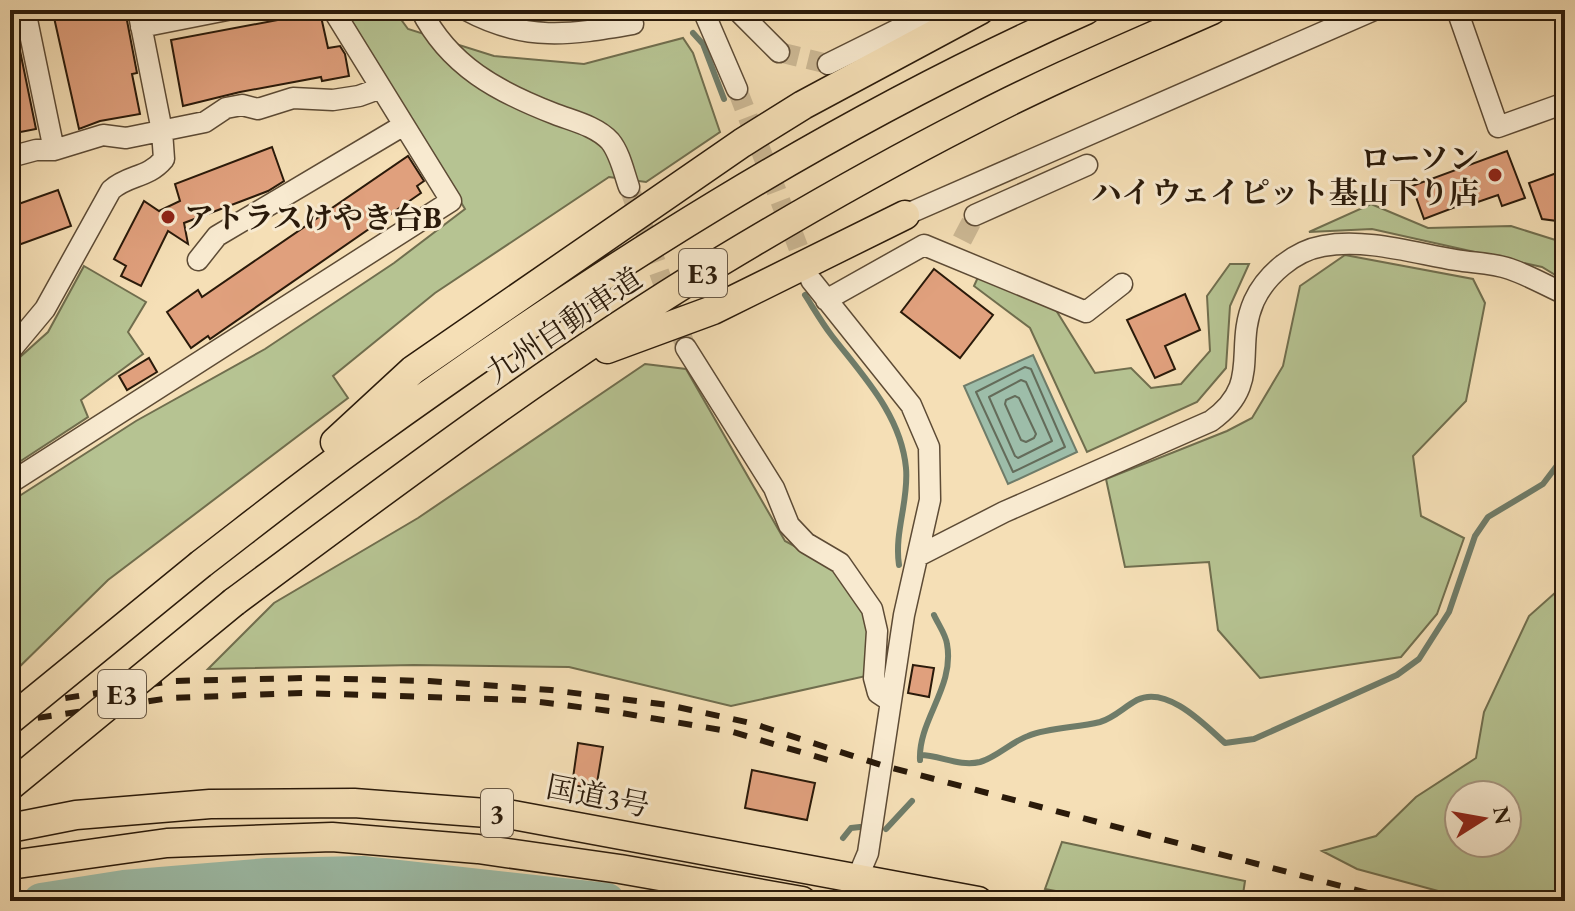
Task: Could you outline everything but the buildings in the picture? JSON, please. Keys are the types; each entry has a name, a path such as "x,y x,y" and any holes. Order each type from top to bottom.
{"highway":[{"path":"201,564 413,370 742,143 803,105 980,10"},
{"name":"九州自動車道","path":"10,720 201,564 368,437 532,322 695,217 816,147 948,77 1086,10"},
{"name":"九州自動車道","path":"10,786 234,602 387,489 561,366 717,264 971,121 1062,76 1212,10"},
{"path":"561,366 713,310 905,215"},
{"name":"国道3号","path":"10,828 76,815 210,804 354,803 513,815 855,890 978,901"},
{"name":"3","path":"10,865 167,843 332,837 478,849 620,869 802,901"}],"street":[{"path":"25,10 54,150"},
{"path":"10,351 45,309 111,190 120,182 154,171 164,159 162,131 140,18 227,10"},
{"path":"10,483 176,374 451,201 333,10"},
{"path":"421,10 444,47 482,80 535,106 593,128 611,142 629,187"},
{"path":"466,10 536,34 570,34 633,24"},
{"path":"703,10 737,89"},
{"path":"737,10 779,52"},
{"path":"750,10 759,33"},
{"path":"828,64 937,10"},
{"path":"905,215 1374,10"},
{"path":"1457,10 1498,127 1565,103"},
{"path":"10,157 36,150 54,150 103,135 126,138 205,122 226,108 242,105 258,109 293,98 333,100 359,96 381,88"},
{"path":"198,260 217,236 404,125"},
{"path":"975,215 1087,165"},
{"path":"918,556 1004,512 1211,421 1229,409 1241,389 1246,330 1254,301 1272,274 1308,251 1322,246 1359,244 1509,268 1565,294"},
{"path":"826,300 924,245 958,248 1086,312 1122,284"},
{"path":"811,280 911,405 929,447 930,500 904,615 868,853 855,890"},
{"path":"686,348 774,488 789,525 806,543 840,563 872,609 877,631 874,678 878,693 890,701"}],"shaded area":[{"path":"345,10 394,10 408,29 494,56 584,64 683,38 693,53 720,132 646,182 609,177 435,293 333,376 348,398 108,580 10,676 10,502 136,421 265,349 394,263 465,209"},
{"path":"1371,204 1428,228 1511,226 1565,243 1565,281 1542,267 1372,229 1309,232"},
{"path":"1345,255 1473,279 1485,303 1466,401 1413,456 1421,516 1464,538 1437,614 1401,657 1260,678 1218,630 1209,562 1125,567 1106,479 1252,418 1283,366 1300,286"},
{"path":"984,264 1054,307 1095,373 1131,368 1151,388 1181,384 1210,351 1207,296 1230,264 1249,264 1230,306 1226,368 1197,402 1087,452 1030,328 974,286"},
{"path":"84,266 146,302 128,332 143,354 81,400 88,417 10,468 10,366 48,332"},
{"path":"645,364 686,369 785,541 835,568 868,617 866,676 731,706 569,667 414,665 208,669 274,603 418,518"},
{"path":"1565,584 1565,901 1475,901 1357,869 1322,851 1376,836 1416,797 1443,779 1443,859 1523,859 1523,779 1444,779 1476,758 1484,712 1529,616"},
{"path":"1062,842 1245,881 1242,901 1109,901 1045,889"},
{"path":"399,883 551,901 104,901 154,890"}],"water":[{"path":"1033,355 1077,452 1008,484 964,386"}],"waterway":[{"path":"693,33 703,44 724,99"},
{"path":"805,295 828,331 879,397 897,431 906,468 898,541 899,565"},
{"path":"920,755 965,763 980,762 1028,736 1100,722 1137,700 1149,697 1161,698 1185,709 1225,743 1254,739 1397,675 1419,659 1449,612 1475,536 1488,517 1543,484 1565,455"},
{"path":"920,760 924,731 946,675 948,660 944,633 934,615"},
{"path":"886,829 912,801"},
{"path":"843,838 851,828 860,827"},
{"path":"41,901 124,888 268,876 362,874 607,901"}],"tunnel":[{"path":"779,52 828,64"},
{"path":"737,89 809,275"},
{"path":"629,187 686,348"},
{"path":"962,240 975,215"}],"railway":[{"path":"10,707 172,681 305,678 429,681 551,690 668,705 751,723 881,765 1398,901"},
{"path":"10,722 170,698 302,693 524,700 733,732 838,763"}],"place":[{"name":"ローソン ハイウェイピット基山下り店","path":"1495,175"},
{"name":"アトラスけやき台B","path":"168,217"}]}
